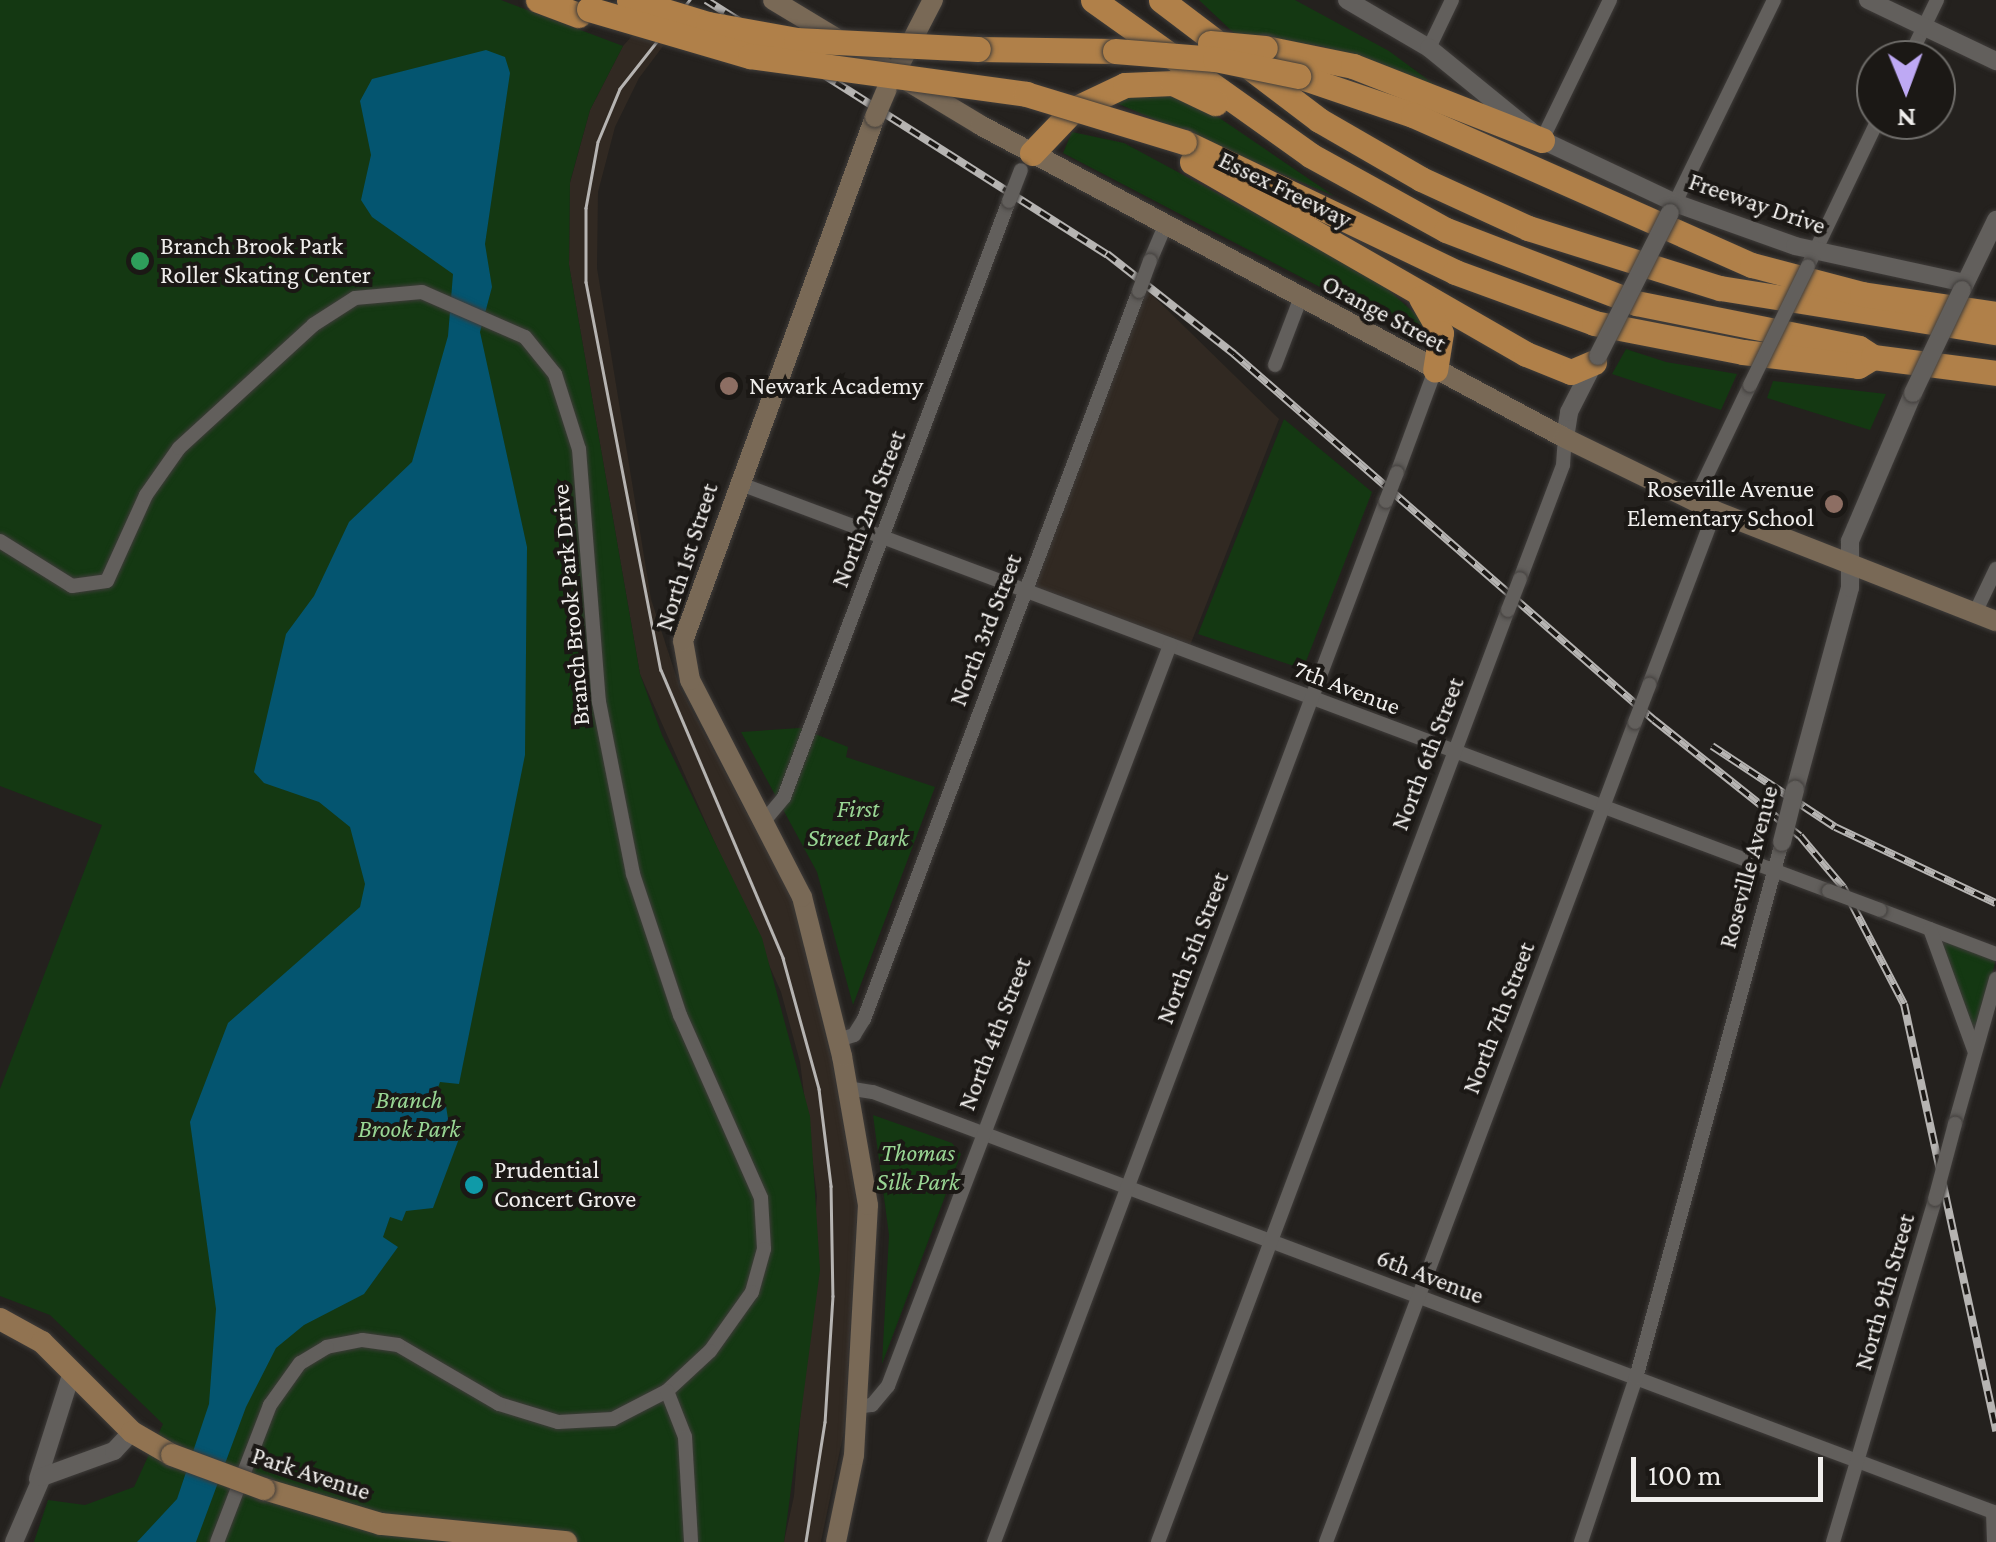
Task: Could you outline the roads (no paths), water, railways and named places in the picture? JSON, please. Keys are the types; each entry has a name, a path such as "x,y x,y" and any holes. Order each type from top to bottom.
{"highway":[{"path":"538,0 579,8 728,52 1072,104 1186,151 1410,288 1547,364 1571,372 1596,359"},
{"path":"630,0 708,24 796,40 1114,51 1215,59 1298,76 1414,115 1752,265 1839,289 1996,314"},
{"path":"1094,0 1310,154 1425,220 1550,274 1693,318 1859,348 1873,357"},
{"path":"1161,0 1262,81 1360,144 1550,236 1720,288 1996,332"},
{"path":"1114,51 1145,41 1265,48 1352,66 1542,140"},
{"path":"1026,162 1090,99 1154,81 1189,88 1288,150 1310,154"},
{"name":"Essex Freeway","path":"1186,151 1456,272 1579,318 1743,352 1858,366 1873,357 1996,374"},
{"path":"1410,288 1439,325 1435,370"}],"main road":[{"name":"Orange Street","path":"772,0 890,82 1026,162 1165,225 1565,438 1715,511 1996,621"},
{"name":"North 1st Street","path":"857,1407 869,1223 838,1040 799,888 683,657 686,625 876,118 932,0"},
{"name":"Park Avenue","path":"0,1319 42,1342 132,1432 172,1456 400,1534 566,1542"},
{"name":"Park Avenue","path":"0,1336 71,1375"},
{"path":"836,1542 857,1407"}],"street":[{"name":"Freeway Drive","path":"1348,0 1429,48 1542,140 1673,208 1811,258 1964,286"},
{"path":"1429,48 1452,0"},
{"path":"1542,140 1610,0"},
{"name":"North 6th Street","path":"1158,1542 1564,466 1569,412 1774,0"},
{"path":"1868,0 1996,61"},
{"path":"1918,40 1937,0"},
{"path":"1694,502 1868,140"},
{"name":"North 2nd Street","path":"765,820 784,796 1026,162"},
{"name":"Roseville Avenue","path":"1582,1542 1636,1378 1796,790 1850,588 1850,541 1913,392 1996,220"},
{"name":"North 3rd Street","path":"838,1040 854,1034 864,1019 1165,225"},
{"name":"Branch Brook Park Drive","path":"0,541 72,586 102,584 171,457 312,325 366,295 435,295 501,322 545,358 574,426 599,702 628,858 676,1003 743,1149 763,1211 763,1260 746,1303 710,1352 668,1391 612,1419 558,1422 498,1404 398,1346 370,1340 327,1347 300,1363 270,1404 216,1542"},
{"path":"1274,365 1300,297"},
{"name":"North 5th Street","path":"994,1542 1435,370"},
{"name":"7th Avenue","path":"738,483 1996,954"},
{"name":"North 7th Street","path":"1326,1542 1715,511"},
{"path":"1975,613 1996,569"},
{"name":"North 4th Street","path":"857,1407 885,1393 1170,645"},
{"path":"1930,929 1975,1052"},
{"name":"North 9th Street","path":"1833,1542 1860,1462 1996,979"},
{"name":"6th Avenue","path":"847,1088 984,1134 1995,1513"},
{"path":"14,1542 71,1375"},
{"path":"668,1391 686,1448 692,1542"},
{"path":"34,1489 52,1469 107,1454 132,1432"},
{"path":"1994,1542 1995,1513"}],"water":[{"path":"486,50 505,57 510,73 485,244 492,287 480,332 527,547 525,755 459,1084 440,1082 433,1101 446,1106 449,1125 460,1136 433,1208 406,1211 402,1221 390,1217 383,1237 398,1247 364,1294 304,1325 276,1348 246,1407 196,1542 137,1542 177,1499 209,1404 216,1309 190,1122 228,1023 360,907 365,884 350,827 319,802 264,783 254,772 286,634 314,596 349,522 412,462 448,336 453,274 372,217 361,200 371,155 360,101 372,79"}],"tram line":[{"path":"690,0 620,89 598,142 586,208 586,282 661,670 783,958 819,1089 831,1186 833,1296 825,1422 806,1542"}],"railway":[{"path":"706,0 1107,254 1234,354 1654,720 1800,836 1843,887 1904,1004 1996,1431"},
{"path":"1712,746 1835,827 1996,903"}],"place":[{"name":"Branch Brook Park Roller Skating Center","path":"140,261"},
{"name":"Newark Academy","path":"729,386"},
{"name":"Roseville Avenue Elementary School","path":"1834,504"},
{"name":"Prudential Concert Grove","path":"474,1185"}],"park label":[{"name":"First Street Park","path":"858,824"},
{"name":"Branch Brook Park","path":"409,1116"},
{"name":"Thomas Silk Park","path":"918,1168"}]}
